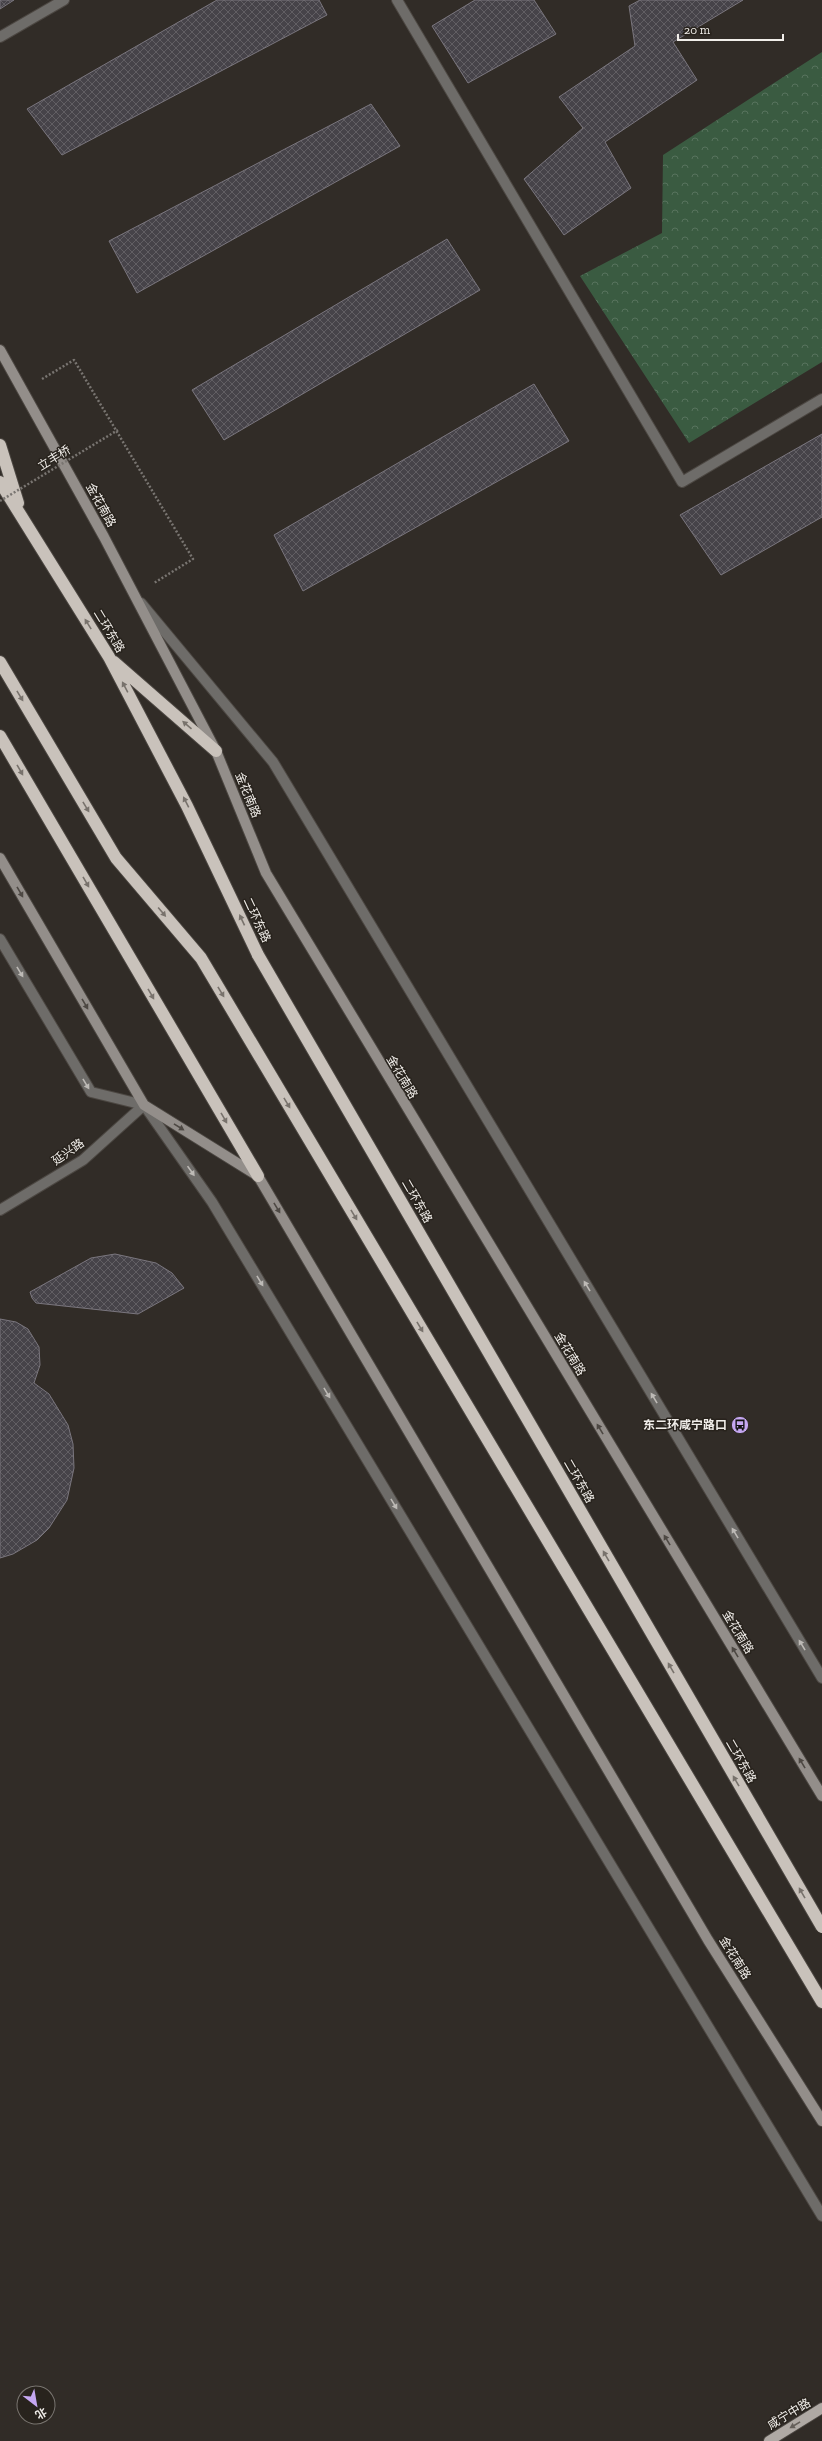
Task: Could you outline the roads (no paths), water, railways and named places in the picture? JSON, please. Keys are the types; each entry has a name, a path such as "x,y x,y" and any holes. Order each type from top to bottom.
{"highway":[{"path":"0,446 23,518"},
{"name":"二环东路","path":"0,482 109,657 188,806 258,955 822,1926"},
{"path":"109,657 216,751"},
{"path":"0,662 116,858 201,958 822,2002"},
{"path":"0,736 258,1176"}],"main road":[{"name":"金花南路","path":"0,350 134,595 216,751 266,873 822,1796"},
{"name":"金花南路","path":"0,858 144,1105 258,1176 708,1940 822,2121"},
{"name":"咸宁中路","path":"769,2441 822,2408"}],"street":[{"path":"0,36 64,0"},
{"path":"397,0 682,482 822,398"},
{"path":"134,595 272,762 822,1678"},
{"path":"0,939 91,1092 144,1105 212,1202 822,2216"},
{"name":"延兴路","path":"0,1210 83,1160 144,1105"}],"place":[{"name":"东二环咸宁路口","path":"740,1425"}]}
